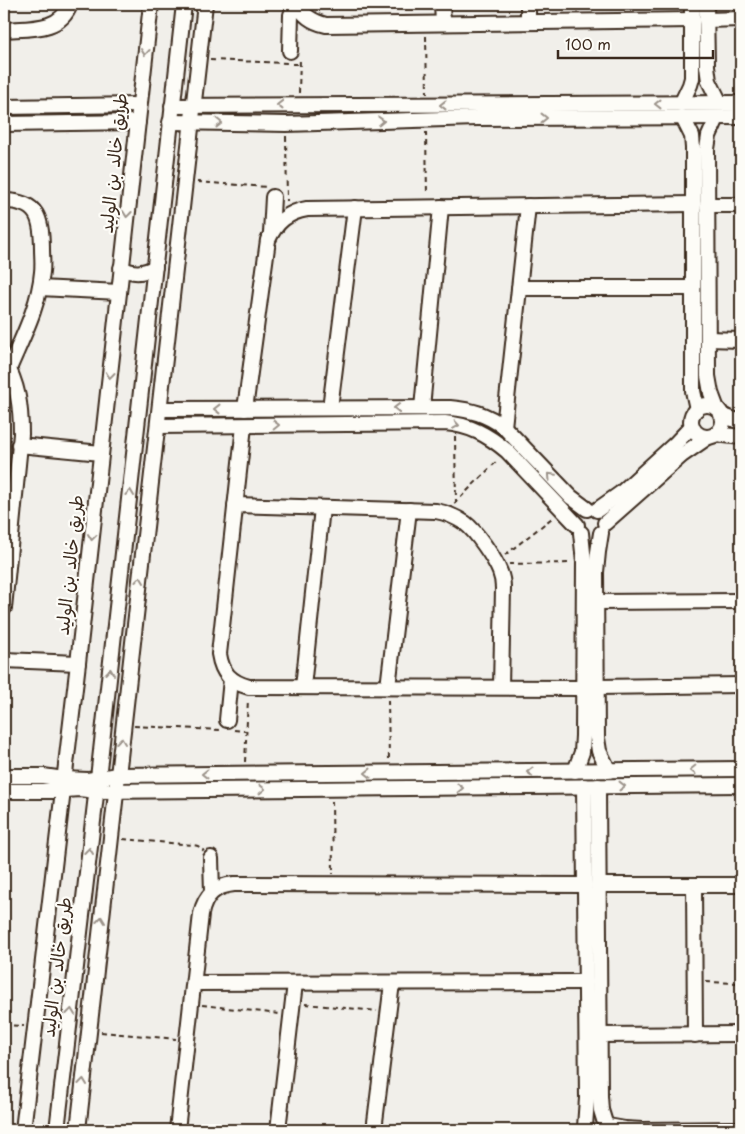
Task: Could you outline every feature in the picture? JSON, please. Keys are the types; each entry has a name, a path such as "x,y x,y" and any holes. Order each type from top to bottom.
{"street":[{"path":"4,30 51,25 61,19 70,4"},
{"name":"طريق خالد بن الوليد","path":"23,1130 78,663 151,4"},
{"name":"طريق خالد بن الوليد","path":"57,1130 184,4"},
{"path":"78,1130 205,4"},
{"path":"290,52 290,19 296,4 311,20 326,25 741,19"},
{"path":"442,4 443,23"},
{"path":"528,4 528,22"},
{"path":"692,4 699,20 706,66 712,89 720,104"},
{"path":"681,104 692,78 699,20 706,4"},
{"path":"170,122 286,124 425,120 477,111 741,103"},
{"path":"4,107 140,105"},
{"path":"172,106 428,105 477,111 683,118 741,117"},
{"path":"158,426 454,424 469,427 496,441 507,451 579,529 589,537 598,536 603,528 682,455 712,435 722,425 711,393 708,376 708,339 700,205 693,142 683,118"},
{"path":"697,409 693,391 693,288 707,142 717,118"},
{"path":"4,124 138,122"},
{"path":"245,409 267,248 271,233 275,191"},
{"path":"4,201 25,204 34,211 40,220 42,231 40,288 33,312 6,364 17,390 21,412 4,608"},
{"path":"271,233 281,220 288,215 307,209 741,205"},
{"path":"504,427 528,206"},
{"path":"422,408 434,207"},
{"path":"330,408 355,208"},
{"path":"122,268 135,273 149,271 155,267"},
{"path":"40,288 119,292"},
{"path":"519,288 693,288"},
{"path":"708,339 741,340"},
{"path":"741,422 709,406 697,409 691,418 694,431 698,434 741,437"},
{"path":"160,409 464,409 479,413 504,427 563,489 592,510 603,515 603,528 597,562 590,687 583,744 574,771"},
{"path":"244,426 220,654 225,672 239,684 249,686 303,687 741,685"},
{"path":"609,771 598,745 590,687 584,562 577,520 582,511 592,510 621,493 681,439 692,426"},
{"path":"19,444 101,453"},
{"path":"236,505 436,511 455,517 471,528 496,563 502,580 501,687"},
{"path":"303,687 322,508"},
{"path":"388,687 409,510"},
{"path":"596,602 741,600"},
{"path":"4,660 78,663"},
{"path":"229,727 231,679"},
{"path":"97,785 117,775 741,769"},
{"path":"432,772 432,788"},
{"path":"4,776 43,776 64,785"},
{"path":"4,791 64,785 88,780 115,791 741,785"},
{"path":"584,786 592,885 600,1103 608,1126"},
{"path":"585,1129 587,1098 586,982 598,786"},
{"path":"211,858 212,892"},
{"path":"176,1130 201,914 206,899 218,888 234,884 741,885"},
{"path":"694,885 695,1034"},
{"path":"194,983 586,982"},
{"path":"278,1130 295,983"},
{"path":"374,1130 392,983"},
{"path":"599,1035 741,1034"},
{"path":"585,1129 592,1121 601,1121 608,1126 642,1130 741,1129"}],"path":[{"path":"426,24 428,105"},
{"path":"199,60 300,64"},
{"path":"425,120 434,207"},
{"path":"286,124 288,215"},
{"path":"185,181 275,191 287,188"},
{"path":"454,424 456,502"},
{"path":"446,513 507,451"},
{"path":"496,563 562,510"},
{"path":"496,563 584,562"},
{"path":"244,774 249,686"},
{"path":"388,687 389,773"},
{"path":"123,726 229,727 247,731"},
{"path":"331,789 333,884"},
{"path":"110,838 192,845 202,850 211,858"},
{"path":"695,982 741,983"},
{"path":"191,1004 388,1012"},
{"path":"4,1025 36,1027"},
{"path":"88,1031 186,1040"}]}
